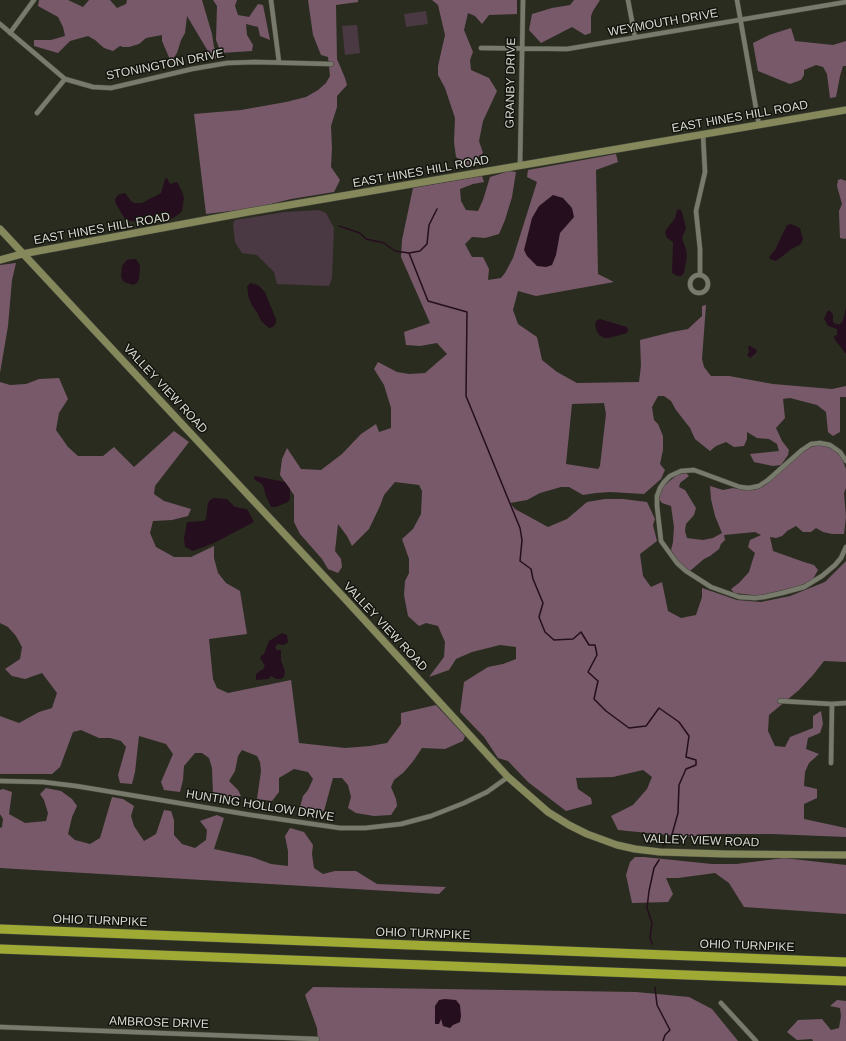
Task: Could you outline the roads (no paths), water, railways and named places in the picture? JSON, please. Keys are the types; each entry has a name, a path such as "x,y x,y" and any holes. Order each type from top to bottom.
{"highway":[{"name":"OHIO TURNPIKE","path":"0,929 846,962"},
{"path":"0,949 846,981"}],"main road":[{"name":"EAST HINES HILL ROAD","path":"0,260 22,254 256,211 846,110"},
{"name":"VALLEY VIEW ROAD","path":"0,229 347,601 508,777 548,812 569,825 602,840 629,848 660,852 846,855"}],"street":[{"path":"10,33 34,0"},
{"path":"271,0 279,62"},
{"name":"GRANBY DRIVE","path":"520,166 523,0"},
{"path":"628,0 635,37"},
{"path":"737,0 759,126"},
{"name":"WEYMOUTH DRIVE","path":"482,48 567,49 846,2"},
{"name":"STONINGTON DRIVE","path":"0,24 65,78 87,86 111,88 181,71 239,62 331,64"},
{"path":"37,114 65,78"},
{"path":"700,275 700,249 696,211 705,172 703,135"},
{"path":"846,461 840,452 830,445 820,443 811,444 768,480 758,486 749,488 740,487 694,470 680,471 670,476 660,488 657,506 661,541 677,563 686,571 712,587 739,597 764,597 804,586 822,576 835,565 841,558 846,547"},
{"path":"780,701 832,704 846,703"},
{"path":"831,763 832,704"},
{"name":"HUNTING HOLLOW DRIVE","path":"0,781 56,783 323,826 365,828 400,824 431,816 464,804 487,792 508,777"},
{"path":"721,1003 756,1041"},
{"name":"AMBROSE DRIVE","path":"0,1027 265,1039 317,1039"}],"waterway":[{"path":"409,253 420,251 427,244 429,225 437,209"},
{"path":"339,226 360,233 366,239 384,243 395,251 409,253 428,301 467,312 466,396 520,528 522,540 520,561 531,569 533,579 543,603 539,617 545,632 554,640 573,639 581,632 589,645 595,645 597,655 588,672 598,681 594,699 606,711 629,728 646,726 659,708 679,722 689,736 686,757 696,760 696,765 686,769 679,785 678,813 671,838 663,846"},
{"path":"652,944 650,937 652,923 647,908 654,868 659,860"},
{"path":"655,987 657,1005 670,1030 665,1035 663,1041"}]}
